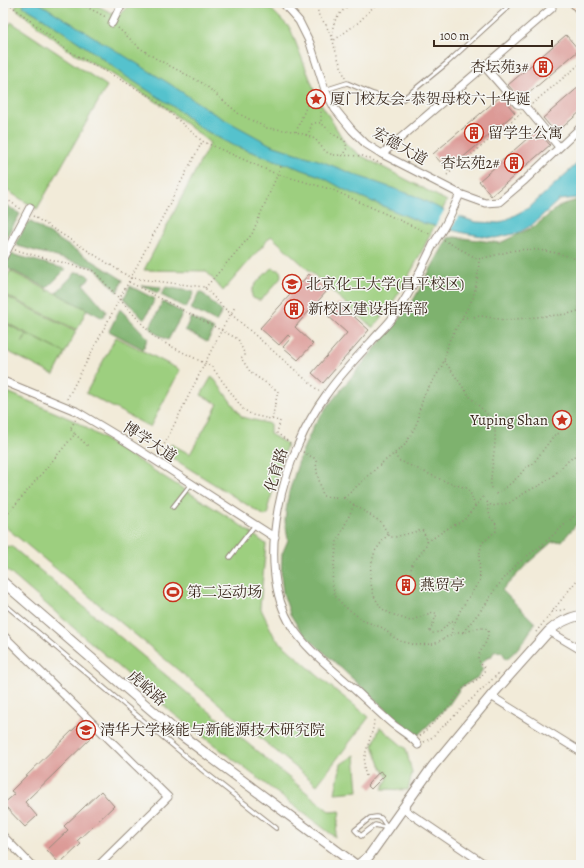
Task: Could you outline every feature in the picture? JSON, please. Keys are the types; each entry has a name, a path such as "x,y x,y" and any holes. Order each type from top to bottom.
{"main road":[{"path":"574,3 581,10"}],"street":[{"path":"112,23 119,9 124,3"},
{"name":"宏德大道","path":"283,3 299,21 305,33 325,90 335,109 352,130 366,144 382,154 460,194 485,203 499,202 525,180 581,127"},
{"path":"382,154 552,8"},
{"path":"484,66 517,104 527,108 560,147"},
{"name":"化育路","path":"417,743 376,709 300,639 282,606 276,584 275,536 280,499 296,448 305,430 325,396 393,318 418,276 433,244 440,238 455,208 460,194"},
{"path":"3,258 29,210"},
{"name":"博学大道","path":"3,381 76,411 255,526 270,535 275,536"},
{"name":"虎峪路","path":"3,582 177,732 357,865"},
{"path":"357,865 368,856 433,766 491,696 549,631 559,622 570,617 581,615"},
{"path":"549,631 581,650"},
{"path":"3,635 168,797 102,864"},
{"path":"491,696 581,752"},
{"path":"402,808 486,865"},
{"path":"3,836 31,865"}],"lane":[{"path":"325,90 347,82 373,94 393,100 403,99 508,7"},
{"path":"173,507 191,484"},
{"path":"230,557 255,526"},
{"path":"3,603 201,768 276,828"},
{"path":"376,817 381,818 388,828 378,824 361,836 355,830 370,818 376,817"}],"path":[{"path":"8,3 68,50 152,97 202,141 278,174 334,190 440,238 479,259 519,250 543,251 581,261"},
{"path":"79,3 103,15 140,48 155,58 204,84 239,114 267,128 306,135 315,139 326,152 333,155 363,156 384,165"},
{"path":"316,3 319,16 326,25 333,41 347,82"},
{"path":"333,41 333,29 336,18 350,3"},
{"path":"333,41 359,22 377,3"},
{"path":"447,175 581,63"},
{"path":"296,132 307,105 325,90"},
{"path":"318,96 321,109 321,123"},
{"path":"306,135 312,124 316,122 324,124 334,134 345,141 347,148 342,156"},
{"path":"63,406 202,141"},
{"path":"205,288 252,234 282,164"},
{"path":"3,197 29,210 131,278 205,288 313,387 325,396"},
{"path":"8,248 94,271 155,338 212,367 243,409 252,415 280,421 278,433 290,443"},
{"path":"344,498 382,462 404,446 414,429 425,393 436,378 444,361 449,341 473,298 477,280 479,259"},
{"path":"128,282 238,339 245,355 241,358 251,373 278,391 272,419"},
{"path":"156,461 235,307"},
{"path":"461,318 482,316 505,320 568,314 581,310"},
{"path":"444,361 472,399 493,422 495,429 495,453 492,466 491,490"},
{"path":"77,418 70,430 89,447"},
{"path":"496,494 504,489 526,467 532,465 552,438 556,434 560,433"},
{"path":"6,516 75,434"},
{"path":"299,450 314,458 316,461 323,496 344,498 381,522 388,534 392,537 422,530 427,542 420,556 413,563 409,580 406,584"},
{"path":"452,634 450,631 455,621 480,580 479,556 482,543 496,531 496,524 490,517 487,502 492,506 509,503 542,484 554,475 568,461 581,452"},
{"path":"395,454 398,460 449,483 467,488 475,506"},
{"path":"427,542 464,520 483,497"},
{"path":"354,505 337,542 332,581 335,596 344,606 364,621 383,628 400,640 416,645 434,644 452,634 478,628 485,628 487,630 488,635 478,658 480,663 484,666 484,672 479,679 462,689 448,708 417,743"},
{"path":"462,632 486,604 495,589 518,563 552,536 581,510"},
{"path":"388,534 375,551 371,565 370,580 374,596 382,608 389,613 410,620 433,612 437,614 430,631 433,633 440,632 451,621 455,621"},
{"path":"532,637 581,576"},
{"path":"552,612 572,609"},
{"path":"417,743 431,738 504,669"},
{"path":"366,776 363,768 365,751 372,733 376,709"}],"green space":[{"path":"18,3 92,3 118,16 131,3 265,3 290,28 317,97 346,144 360,155 447,201 405,283 373,328 271,236 223,291 206,271 144,270 210,143 165,107 112,74 67,49 15,8"},
{"path":"11,22 107,86 37,209 3,188 3,37"},
{"path":"581,199 581,519 562,541 552,542 529,562 502,590 535,623 522,642 506,659 499,651 494,652 491,657 489,656 480,665 483,669 478,677 461,687 448,706 416,737 305,635 290,614 283,593 281,577 282,554 288,540 285,521 289,492 301,454 314,425 326,408 410,306 448,238 455,237 500,243 535,226 561,205"},
{"path":"3,203 20,214 6,238 3,238"},
{"path":"31,222 123,280 117,292 98,271 92,267 18,246 16,243 27,223"},
{"path":"11,254 66,269 47,288 3,266"},
{"path":"273,268 280,271 280,279 261,300 253,298 252,290 254,286 270,269"},
{"path":"10,271 48,290 48,292 49,290 87,309 77,330 3,294 3,284"},
{"path":"76,272 86,274 90,278 83,284 106,311 103,318 56,293"},
{"path":"141,285 161,287 158,293"},
{"path":"130,286 155,299 144,320 124,298"},
{"path":"166,287 194,292 186,308 161,295"},
{"path":"199,292 205,295 222,312 216,322 191,309"},
{"path":"3,295 76,331 65,353 3,321"},
{"path":"163,302 183,313 168,340 155,333 150,327"},
{"path":"120,309 148,338 143,349 109,331"},
{"path":"191,317 214,329 207,342 185,330"},
{"path":"3,322 26,334 22,343 27,334 65,353 54,375 3,349"},
{"path":"116,337 180,370 150,427 86,393"},
{"path":"212,376 242,417 270,424 270,434 287,444 268,507 269,513 265,516 169,456 171,444 190,454 218,404 201,395"},
{"name":"第二运动场","path":"3,390 75,421 236,522 266,544 260,607 275,638 325,682 369,717 317,785 3,525"},
{"path":"11,546 330,812 340,811 335,837 175,715 3,567 3,547"},
{"path":"380,727 406,749 412,773 408,790 382,789 388,778 380,765 373,745"},
{"path":"355,755 358,791 335,793 341,764"}],"water":[{"path":"25,3 39,3 170,84 213,113 271,145 321,161 415,196 449,213 475,222 500,223 530,207 581,160 581,201 577,198 559,200 532,225 518,233 495,238 464,233 423,223 347,191 320,176 232,145 199,127 177,109 23,6"}],"pier":[{"path":"445,209 459,215 450,232 434,228"}],"building":[{"name":"杏坛苑3#","path":"566,35 579,50 521,100 508,85"},
{"path":"581,85 581,111 556,133 543,118"},
{"name":"留学生公寓","path":"501,96 515,113 448,170 433,154"},
{"name":"杏坛苑2#","path":"537,130 550,145 491,196 479,181"},
{"name":"新校区建设指挥部","path":"309,274 327,291 295,327 313,344 298,360 283,347 291,338 288,335 279,345 260,328"},
{"path":"339,303 369,330 323,383 312,373 347,333 328,316"},
{"name":"燕贸亭","path":"406,582 409,585 406,588 403,585"},
{"path":"81,722 94,735 25,802 37,816 25,827 3,804 15,794 11,791"},
{"path":"380,771 385,775 371,789 367,785"},
{"path":"101,791 114,806 77,841 81,844 60,864 47,850 68,830 64,826"}],"place":[{"name":"杏坛苑3#","path":"543,67"},
{"name":"厦门校友会-恭贺母校六十华诞","path":"316,99"},
{"name":"留学生公寓","path":"474,133"},
{"name":"杏坛苑2#","path":"514,163"},
{"name":"北京化工大学(昌平校区)","path":"292,284"},
{"name":"新校区建设指挥部","path":"294,309"},
{"name":"Yuping Shan","path":"562,420"},
{"name":"燕贸亭","path":"406,585"},
{"name":"第二运动场","path":"173,592"},
{"name":"清华大学核能与新能源技术研究院","path":"86,730"}]}
